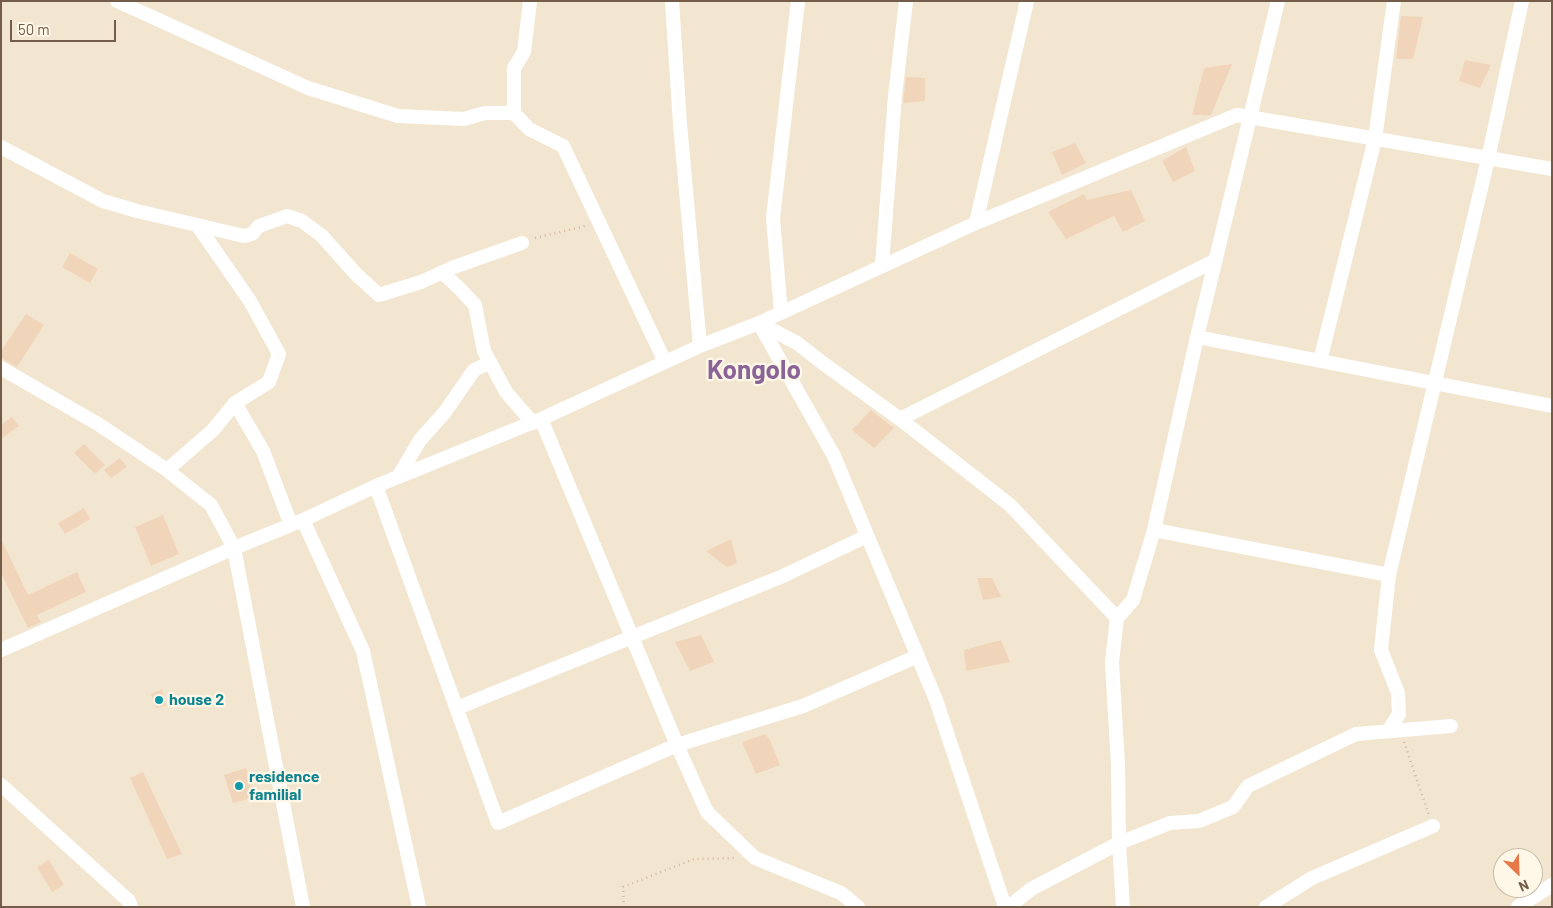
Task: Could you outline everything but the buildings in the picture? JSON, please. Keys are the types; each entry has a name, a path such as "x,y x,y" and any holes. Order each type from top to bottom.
{"street":[{"path":"117,1 308,88 398,116 464,119 485,113 514,113"},
{"path":"530,1 524,52 514,68 514,113 529,129 564,146 665,362"},
{"path":"672,1 680,124 700,346"},
{"path":"781,313 773,218 798,1"},
{"path":"882,265 895,96 906,1"},
{"path":"976,223 1027,1"},
{"path":"1123,907 1112,662 1117,618 1134,600 1154,530 1197,337 1278,1"},
{"path":"1320,361 1375,139 1394,1"},
{"path":"1394,731 1399,714 1398,693 1381,650 1389,575 1436,384 1522,1"},
{"path":"1,650 376,486 537,421 700,346 759,323 976,223 1237,115 1552,170"},
{"path":"1,147 103,202 198,226 244,236 252,234 259,226 275,219 287,216 295,218 322,236 356,274 379,295 421,282 442,272 522,243"},
{"path":"167,470 213,430 235,403 269,382 279,354 250,301 198,226"},
{"path":"900,419 1216,260"},
{"path":"442,272 475,305 484,352 506,392 537,421 707,812 755,858 842,892 858,907"},
{"path":"759,323 797,343 900,419 1010,505 1117,618"},
{"path":"759,323 834,456 936,700 1005,907"},
{"path":"1197,337 1552,406"},
{"path":"398,477 420,440 445,412 474,370 490,363"},
{"path":"1,368 98,424 167,470 211,505 234,548 303,907"},
{"path":"235,403 263,451 363,651 419,907"},
{"path":"376,486 498,823 677,745 803,706 918,656"},
{"path":"1154,530 1389,575"},
{"path":"456,708 783,576 867,536"},
{"path":"1009,907 1032,889 1119,843 1170,823 1199,821 1233,807 1248,786 1356,734 1450,726"},
{"path":"1,785 129,901 131,907"},
{"path":"1266,907 1312,878 1434,826"},
{"path":"1518,907 1552,885"}],"path":[{"path":"522,243 550,234 600,223"},
{"path":"1394,731 1434,826"},
{"path":"624,907 622,888 694,859 755,858"}],"shaded area":[{"path":"1,1 1552,1 1552,907 1,907"}],"place":[{"name":"house 2","path":"159,700"},
{"name":"residence familial","path":"239,786"}],"district":[{"name":"Kongolo","path":"754,370"}]}
